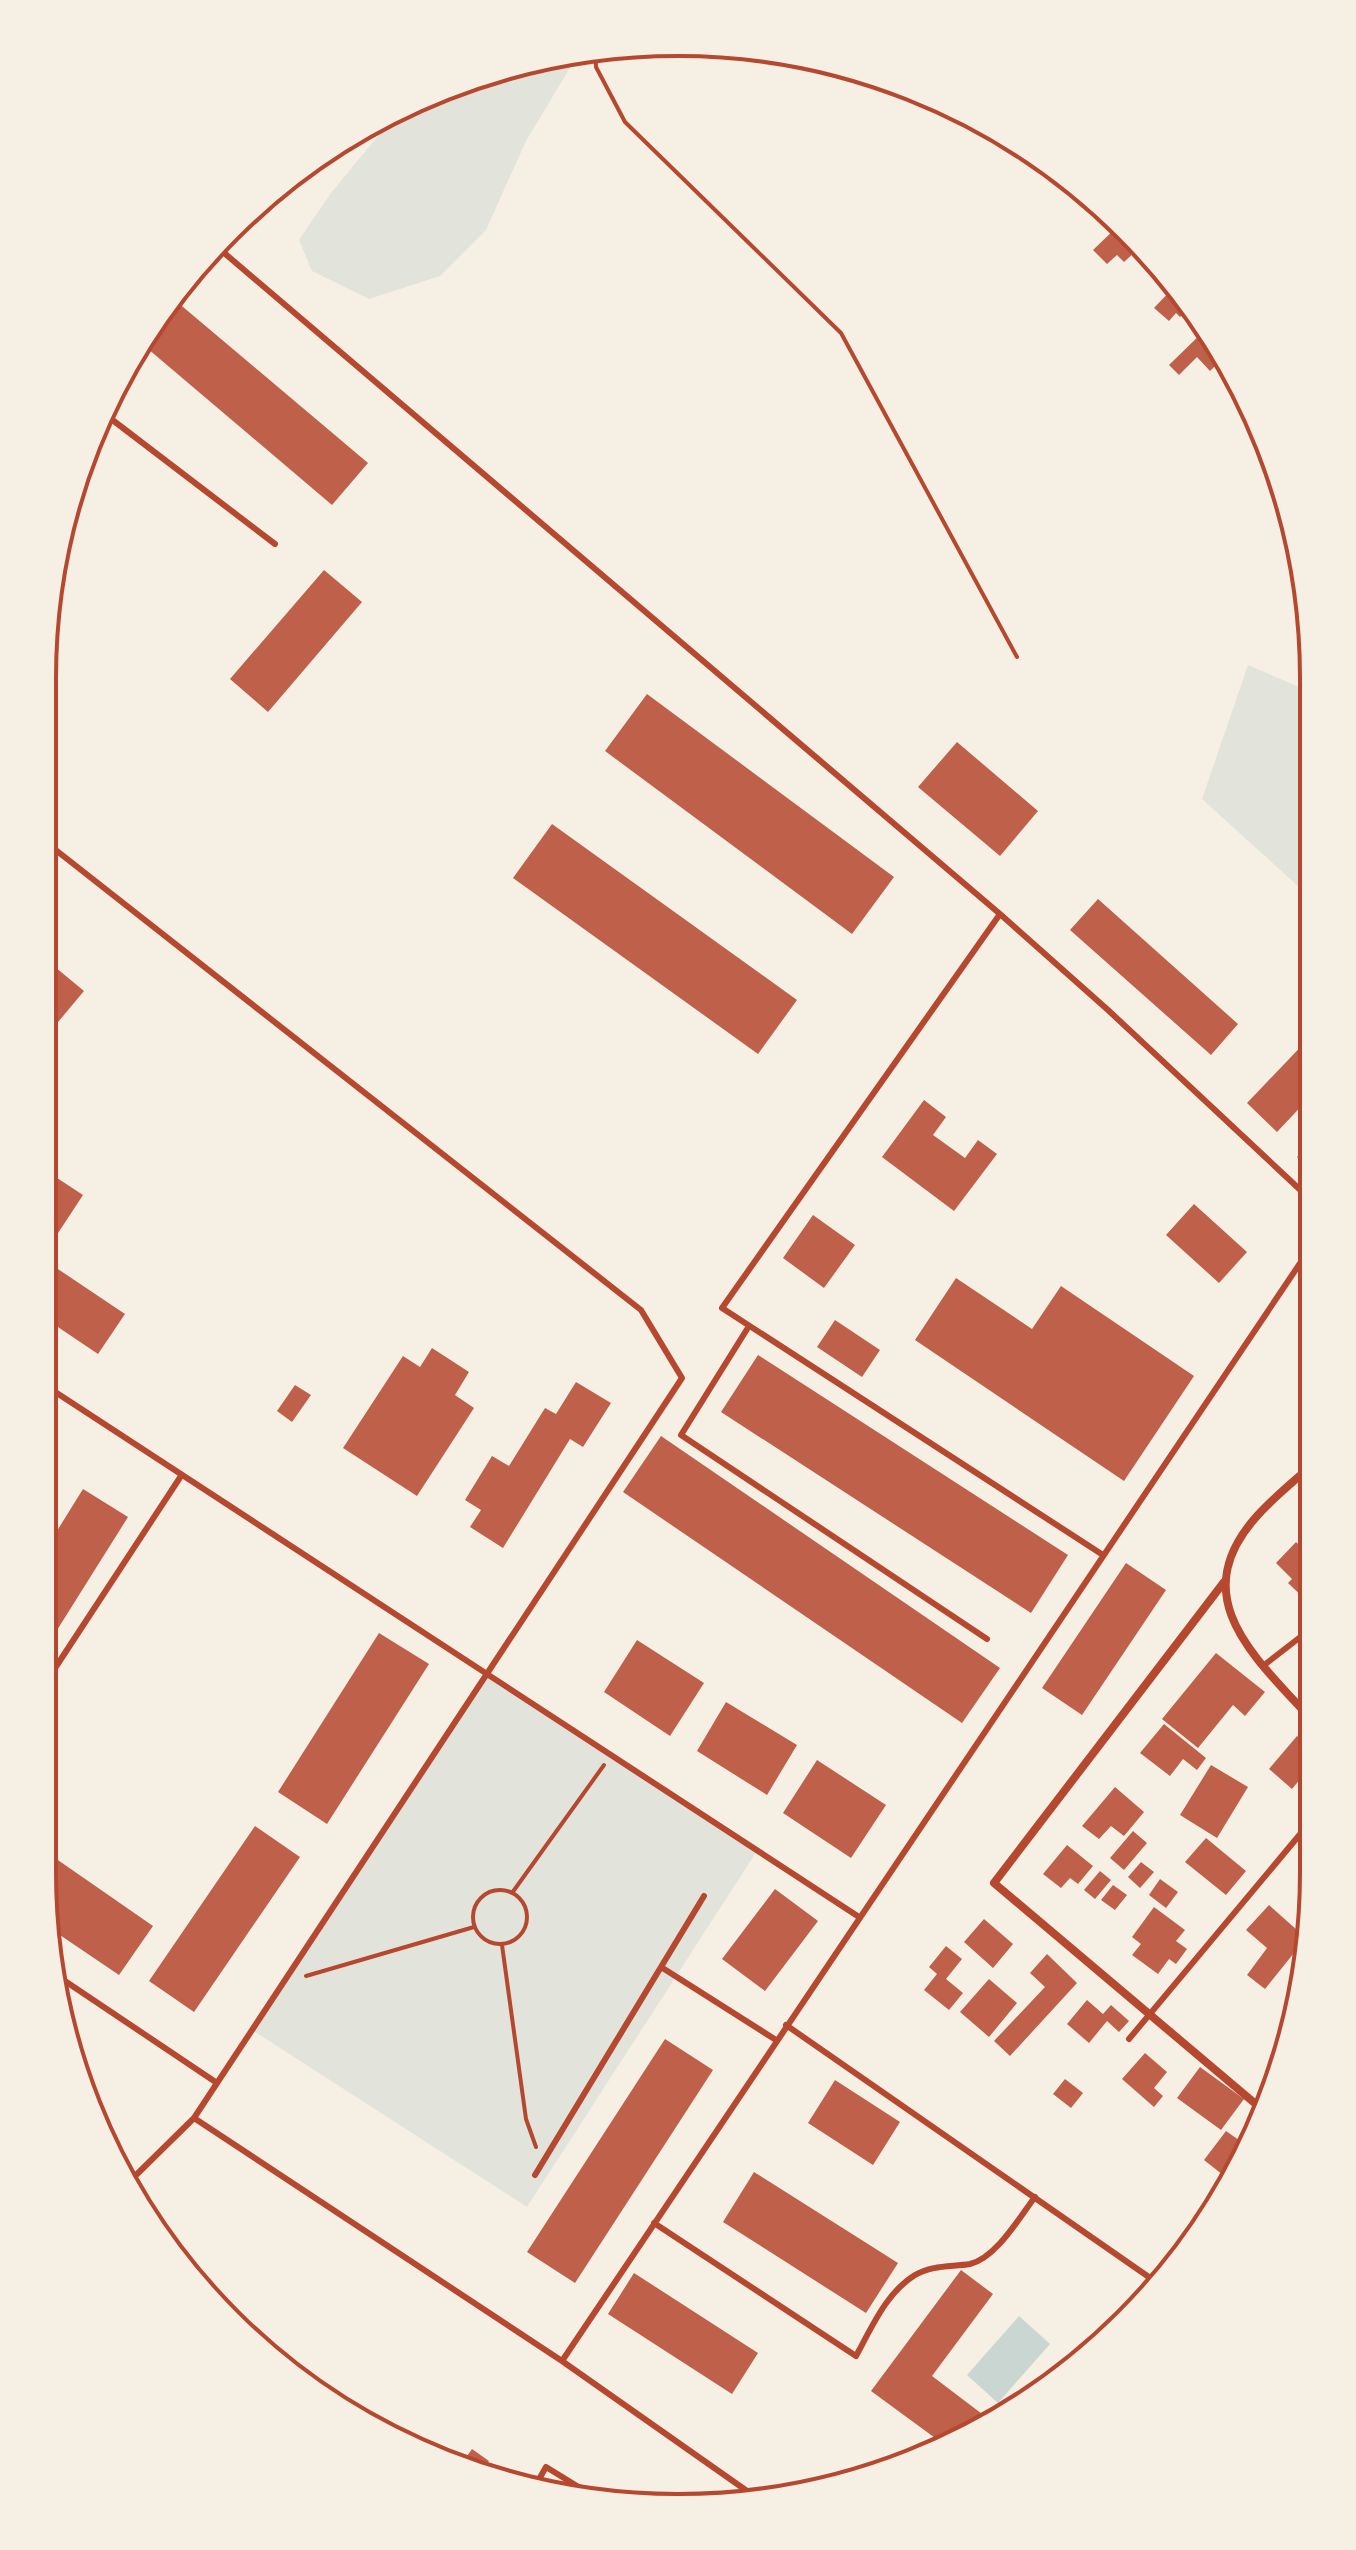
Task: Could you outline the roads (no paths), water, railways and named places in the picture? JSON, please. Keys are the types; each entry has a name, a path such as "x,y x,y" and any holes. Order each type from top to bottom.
{"street":[{"path":"1255,2104 994,1883 1224,1582 1238,1541 1256,1517 1300,1476"},
{"path":"1224,1582 1234,1622 1263,1666 1300,1707"}],"lane":[{"path":"224,253 1000,914 1120,1020 1300,1190"},
{"path":"112,420 275,544"},
{"path":"56,850 641,1310 682,1378 194,2118 135,2176"},
{"path":"1000,914 722,1308 1103,1555"},
{"path":"562,2361 1300,1263"},
{"path":"749,1326 681,1435 987,1639"},
{"path":"56,1393 859,1917"},
{"path":"56,1667 181,1476"},
{"path":"1263,1666 1300,1637"},
{"path":"1129,2039 1300,1834"},
{"path":"535,2175 704,1896"},
{"path":"661,1967 776,2040"},
{"path":"66,1982 217,2083"},
{"path":"786,2025 1150,2278"},
{"path":"194,2118 562,2361 746,2490"},
{"path":"654,2223 856,2356 889,2298 915,2275 935,2267 974,2263 1000,2244 1035,2197"},
{"path":"540,2478 546,2467 576,2485"}]}
